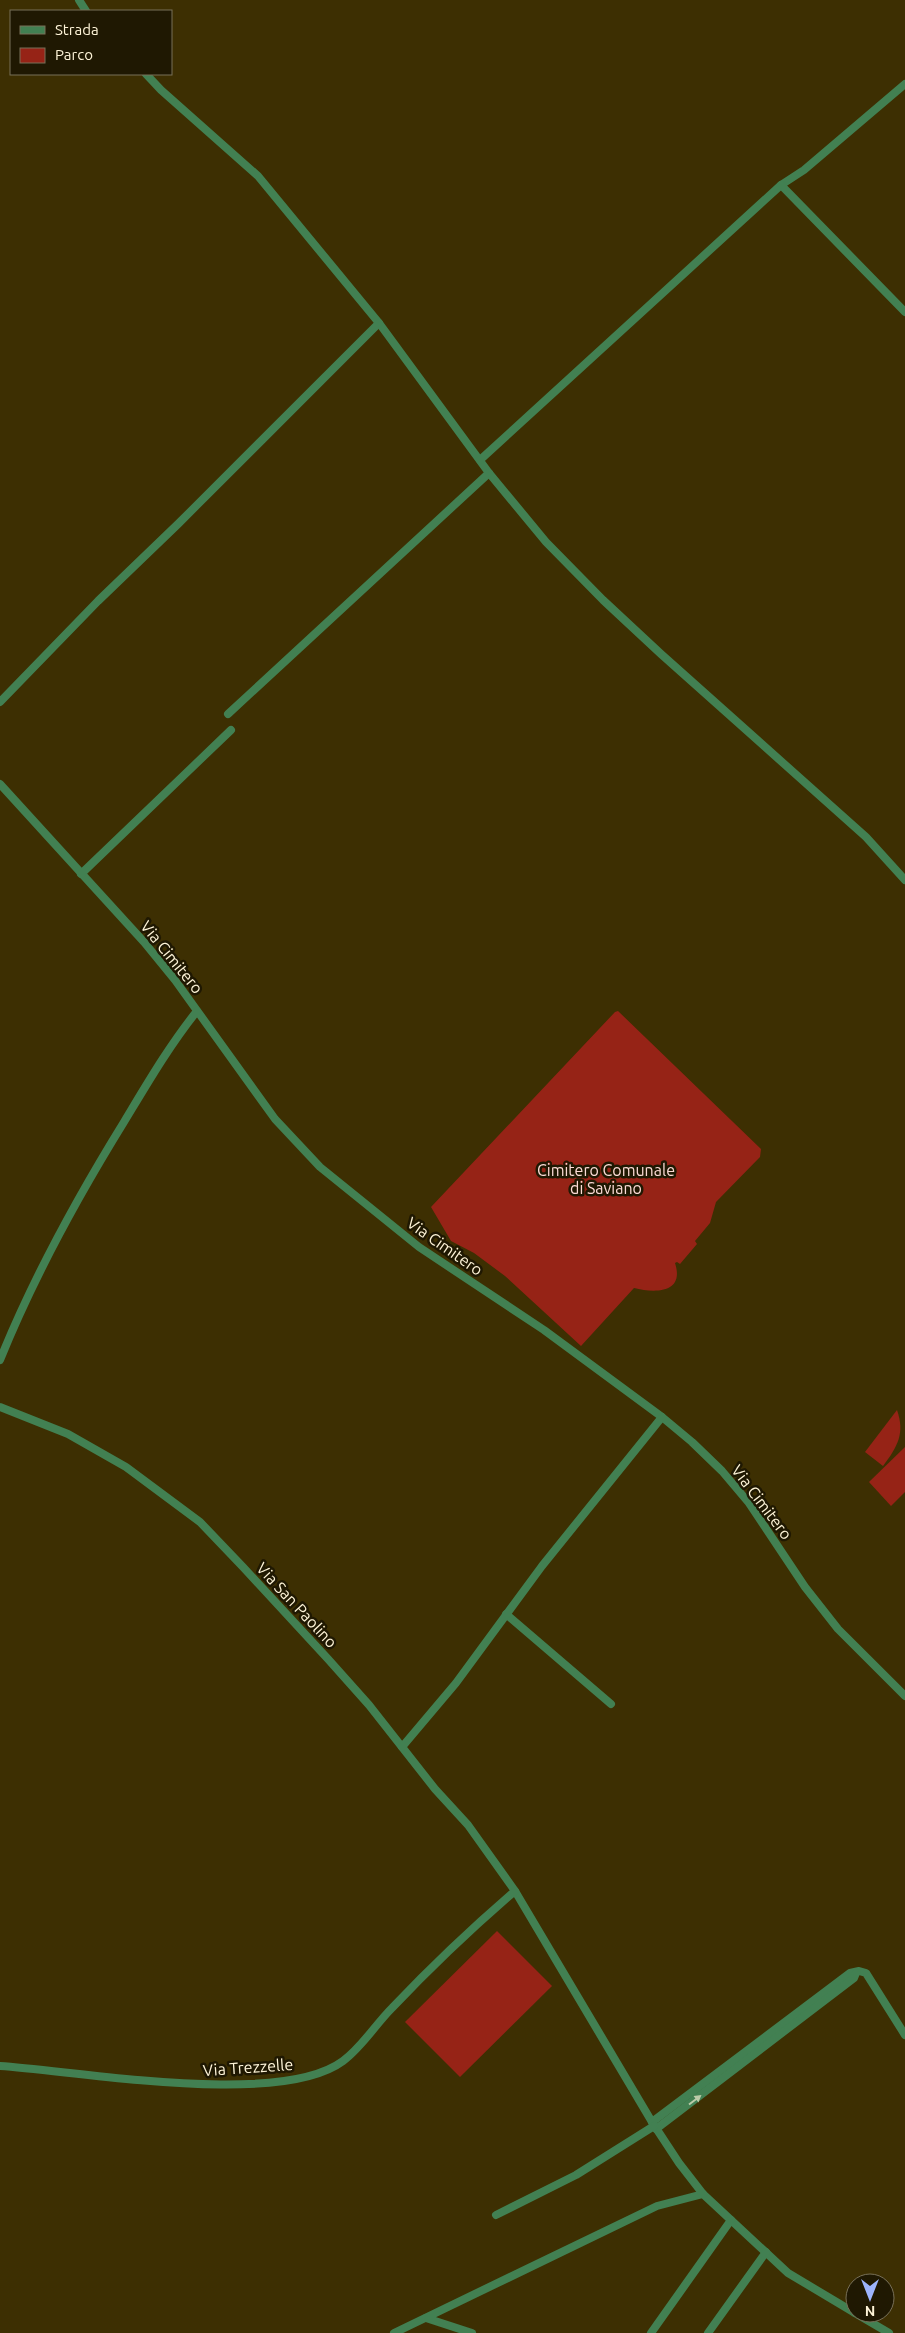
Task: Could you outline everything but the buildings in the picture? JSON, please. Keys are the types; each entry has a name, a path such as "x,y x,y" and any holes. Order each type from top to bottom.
{"street":[{"path":"147,75 258,176 379,322 489,473 546,542 603,600 866,837 905,880"},
{"path":"480,460 782,185 804,170 905,84"},
{"path":"782,185 905,312"},
{"path":"0,702 98,601 178,524 379,322"},
{"path":"228,714 489,473"},
{"path":"81,874 231,730"},
{"name":"Via Cimitero","path":"0,784 144,942 197,1011 274,1119 320,1167 419,1247 544,1330 662,1417 722,1471 749,1503 805,1588 868,1661 905,1696"},
{"path":"0,1360 27,1294 64,1222 139,1096 179,1034 197,1011"},
{"name":"Via San Paolino","path":"0,1407 68,1434 126,1467 200,1522 328,1659 435,1789 468,1825 515,1891 654,2126 703,2194 788,2273 845,2307"},
{"path":"402,1747 456,1683 506,1614 662,1417"},
{"path":"506,1614 611,1704"},
{"name":"Via Trezzelle","path":"0,2066 194,2085 268,2082 295,2079 320,2071 341,2063 351,2055 386,2014 440,1958 515,1891"},
{"path":"496,2215 576,2175 654,2126 854,1978 859,1971 866,1973 905,2035"},
{"path":"394,2333 658,2206 703,2194"},
{"path":"651,2333 731,2220"},
{"path":"708,2333 766,2252"},
{"path":"426,2318 472,2333"},
{"name":"Via San Paolino","path":"872,2323 889,2333"}],"green space":[{"name":"Cimitero Comunale di Saviano","path":"618,1011 761,1149 760,1157 716,1202 710,1223 695,1241 697,1244 680,1264 675,1263 676,1281 672,1286 666,1289 650,1291 634,1288 581,1346 505,1276 474,1253 451,1241 431,1207"},
{"path":"897,1410 900,1426 899,1439 883,1466 865,1452"},
{"path":"905,1447 905,1492 891,1506 869,1482"},
{"path":"497,1931 552,1986 460,2077 405,2022"}]}
